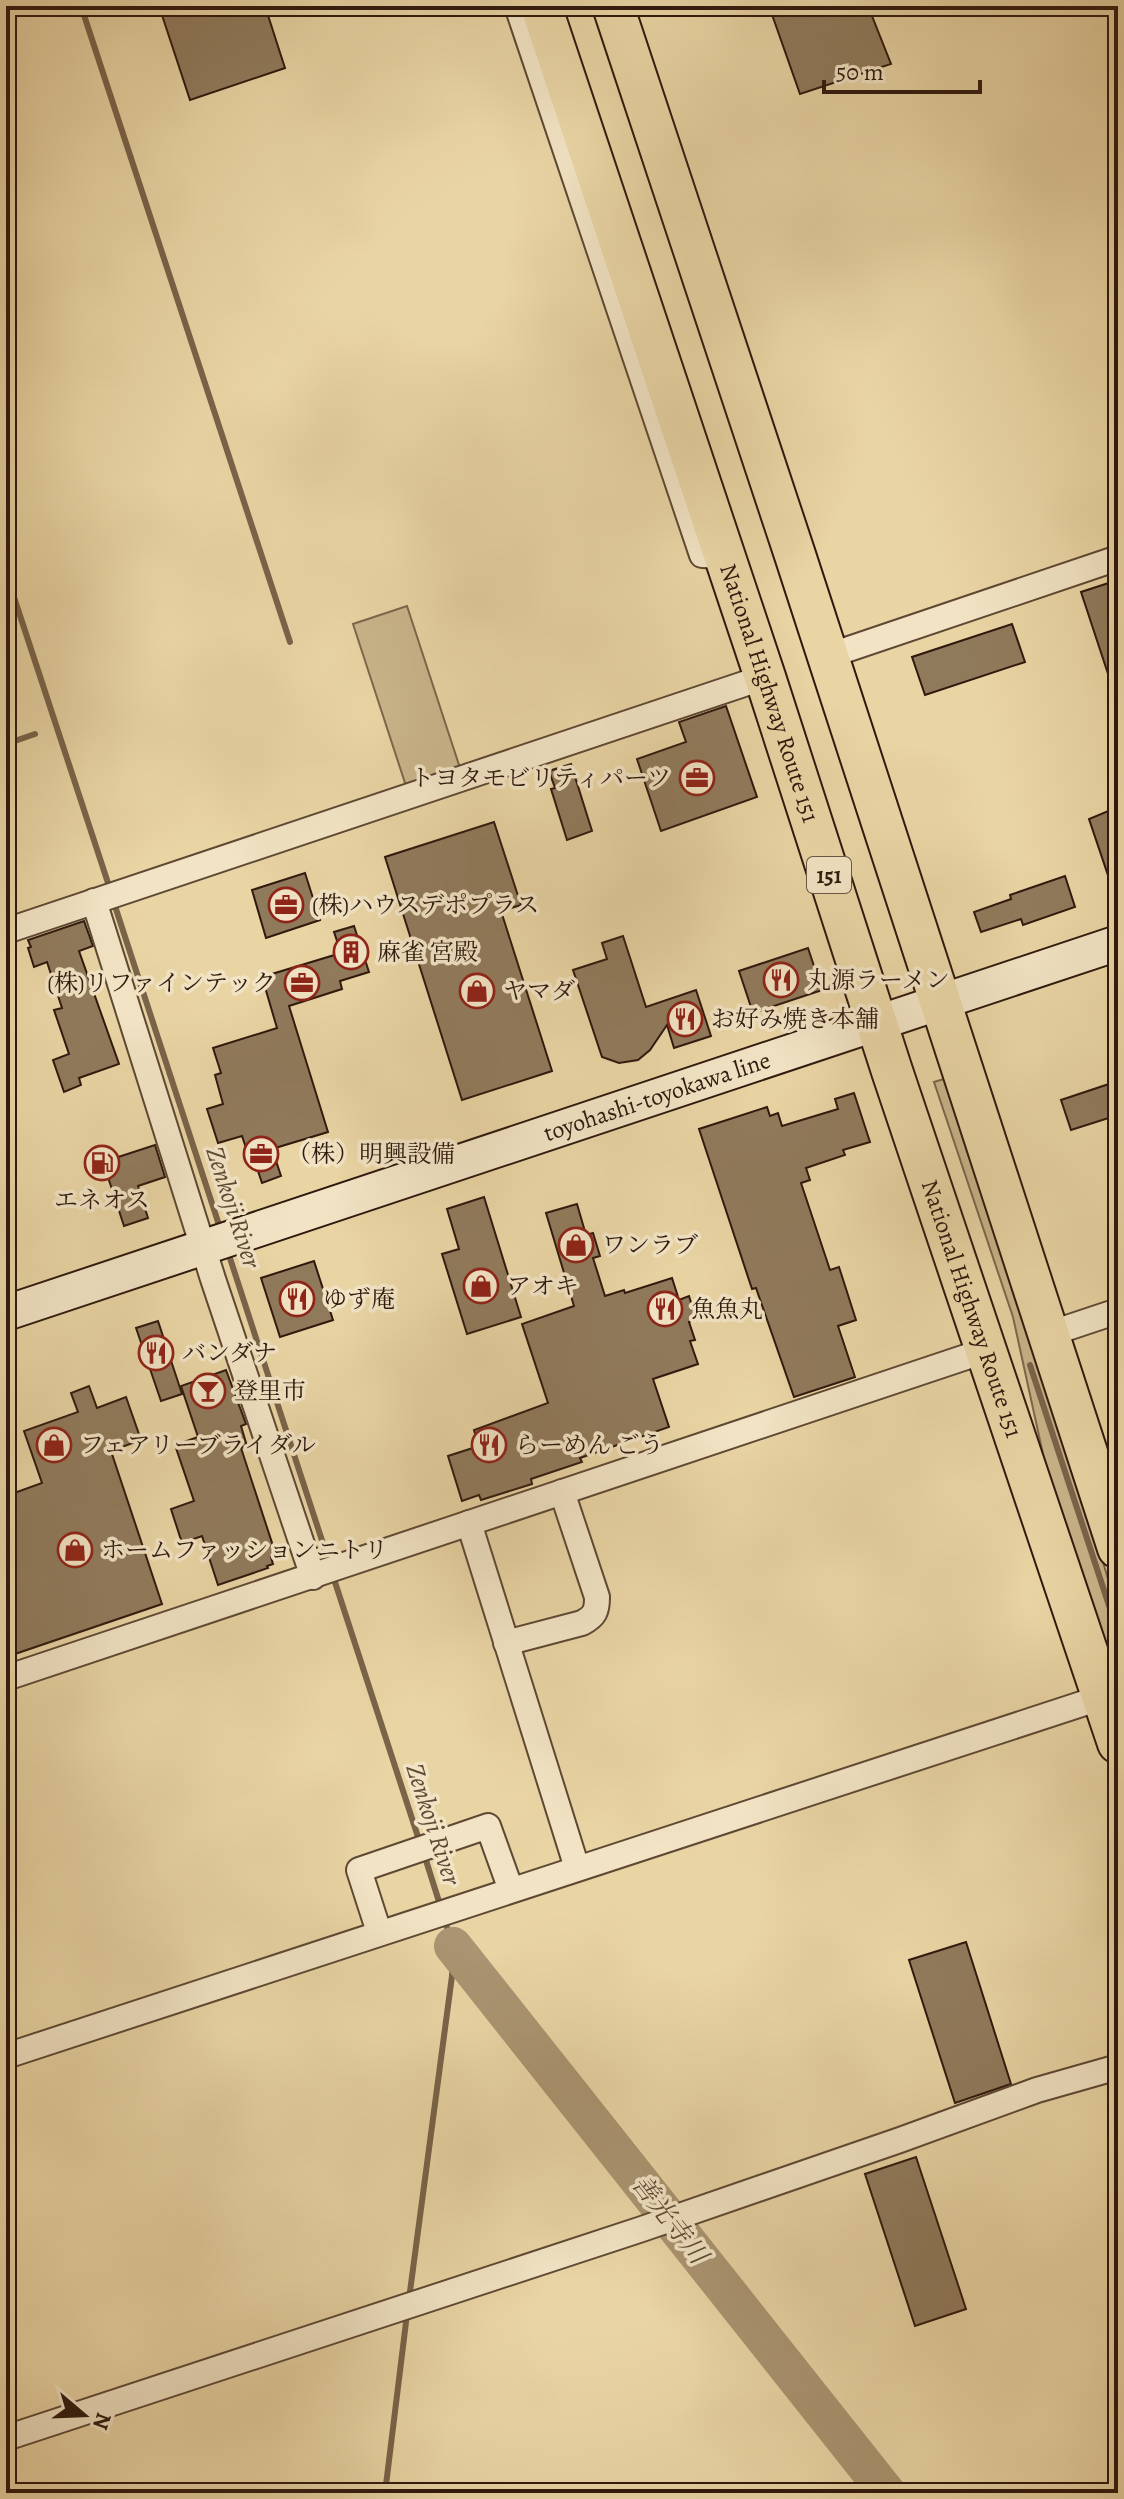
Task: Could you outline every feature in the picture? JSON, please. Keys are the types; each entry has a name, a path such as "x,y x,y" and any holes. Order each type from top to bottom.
{"highway":[{"name":"National Highway Route 151","path":"541,6 1090,1662 1111,1695 1118,1743"},
{"path":"613,6 1118,1548"}],"main road":[{"name":"toyohashi-toyokawa line","path":"6,1313 1118,943"}],"street":[{"path":"517,6 702,555 725,556"},
{"path":"632,6 810,538 795,555"},
{"path":"828,656 1118,558"},
{"path":"6,931 765,677"},
{"path":"106,897 328,1571"},
{"path":"1049,1334 1118,1311"},
{"path":"6,1678 987,1350"},
{"path":"506,1643 582,1623 592,1618 597,1610 597,1597 562,1492"},
{"path":"469,1523 577,1868"},
{"path":"6,2056 1111,1695"},
{"path":"379,1932 359,1870 488,1826 511,1890"},
{"path":"6,2438 670,2218 1037,2090 1118,2067"}],"shaded area":[{"path":"407,606 460,768 406,786 353,624"},
{"path":"954,1076 1118,1614 1118,1637 1105,1642 1050,1486 1013,1317 934,1082"}],"building":[{"path":"159,6 265,6 285,68 190,100"},
{"path":"769,6 868,6 891,64 800,94"},
{"path":"1118,580 1118,694 1115,695 1081,592"},
{"path":"1012,624 1025,662 925,695 912,657"},
{"name":"トヨタモビリティパーツ","path":"726,706 757,797 661,831 637,759 686,742 679,722"},
{"path":"571,764 592,831 567,840 551,789 555,788 549,771"},
{"path":"1118,807 1118,896 1115,896 1089,819"},
{"name":"ヤマダ","path":"494,822 521,905 501,911 552,1071 462,1100 385,857"},
{"name":"(株)ハウスデポプラス","path":"305,873 320,920 266,938 252,890"},
{"path":"1065,876 1075,907 1023,925 1021,919 981,932 974,912 1011,899 1010,895"},
{"path":"84,921 93,946 79,951 119,1064 79,1078 81,1085 64,1092 53,1060 69,1054 54,1010 62,1008 47,962 34,967 28,940"},
{"path":"354,926 369,972 340,981 342,989 289,1006 328,1132 272,1149 281,1176 262,1183 256,1165 252,1166 242,1136 218,1143 207,1109 223,1104 215,1075 221,1073 213,1048 277,1028 262,977 341,953 334,932"},
{"path":"623,936 646,1007 696,990 711,1036 674,1048 667,1025 650,1050 638,1060 619,1063 602,1057 573,970 607,959 602,943"},
{"name":"丸源ラーメン","path":"808,948 822,990 753,1013 739,971"},
{"path":"1118,1081 1118,1115 1071,1130 1061,1100"},
{"path":"854,1093 870,1142 843,1150 845,1155 806,1168 810,1180 801,1183 830,1270 839,1267 856,1320 838,1326 855,1377 794,1397 756,1288 752,1289 699,1129 767,1107 770,1116 778,1113 782,1126 838,1109 835,1099"},
{"path":"155,1145 165,1177 138,1186 148,1218 124,1226 103,1162"},
{"name":"アオキ","path":"484,1197 521,1317 467,1334 442,1254 459,1249 447,1209"},
{"path":"577,1204 586,1235 593,1233 600,1256 593,1258 605,1296 672,1278 679,1300 689,1296 696,1319 689,1322 695,1340 690,1341 698,1364 653,1379 669,1427 580,1458 582,1462 531,1479 532,1484 481,1500 479,1495 462,1501 448,1456 479,1446 474,1430 548,1403 522,1324 574,1306 546,1213"},
{"name":"ゆず庵","path":"314,1261 333,1320 280,1337 261,1278"},
{"name":"バンダナ","path":"158,1321 182,1394 161,1401 136,1328"},
{"path":"226,1370 246,1424 241,1426 247,1446 241,1448 276,1555 271,1557 273,1564 268,1568 218,1585 202,1536 182,1543 171,1509 194,1501 175,1445 198,1437 181,1386"},
{"name":"ホームファッションニトリ","path":"89,1386 97,1408 126,1397 141,1440 111,1451 162,1604 6,1657 6,1496 42,1483 24,1431 78,1412 71,1393"},
{"path":"966,1942 1011,2084 955,2103 909,1960"},
{"path":"916,2157 966,2309 915,2326 865,2174"}],"waterway":[{"path":"81,6 290,642"},
{"name":"Zenkoji River","path":"6,573 111,892"},
{"path":"6,744 35,734"},
{"name":"Zenkoji River","path":"114,903 221,1231"},
{"name":"Zenkoji River","path":"227,1249 330,1565"},
{"path":"1030,1365 1118,1633"},
{"name":"Zenkoji River","path":"333,1576 420,1843"},
{"name":"Zenkoji River","path":"424,1854 441,1908"},
{"path":"409,2299 452,1976 453,1946 444,1918"},
{"name":"善光寺川","path":"453,1946 887,2493"},
{"path":"385,2493 407,2314"},
{"path":"6,2487 8,2493"}],"place":[{"name":"トヨタモビリティパーツ","path":"697,778"},
{"name":"(株)ハウスデポプラス","path":"286,905"},
{"name":"麻雀 宮殿","path":"351,952"},
{"name":"丸源ラーメン","path":"781,980"},
{"name":"(株)リファインテック","path":"302,983"},
{"name":"ヤマダ","path":"477,991"},
{"name":"お好み焼き本舗","path":"685,1019"},
{"name":"（株）明興設備","path":"261,1154"},
{"name":"エネオス","path":"102,1163"},
{"name":"ワンラブ","path":"576,1245"},
{"name":"アオキ","path":"481,1286"},
{"name":"ゆず庵","path":"297,1299"},
{"name":"魚魚丸","path":"665,1309"},
{"name":"バンダナ","path":"156,1353"},
{"name":"登里市","path":"208,1391"},
{"name":"フェアリーブライダル","path":"54,1445"},
{"name":"らーめん ごう","path":"489,1445"},
{"name":"ホームファッションニトリ","path":"75,1550"}]}
